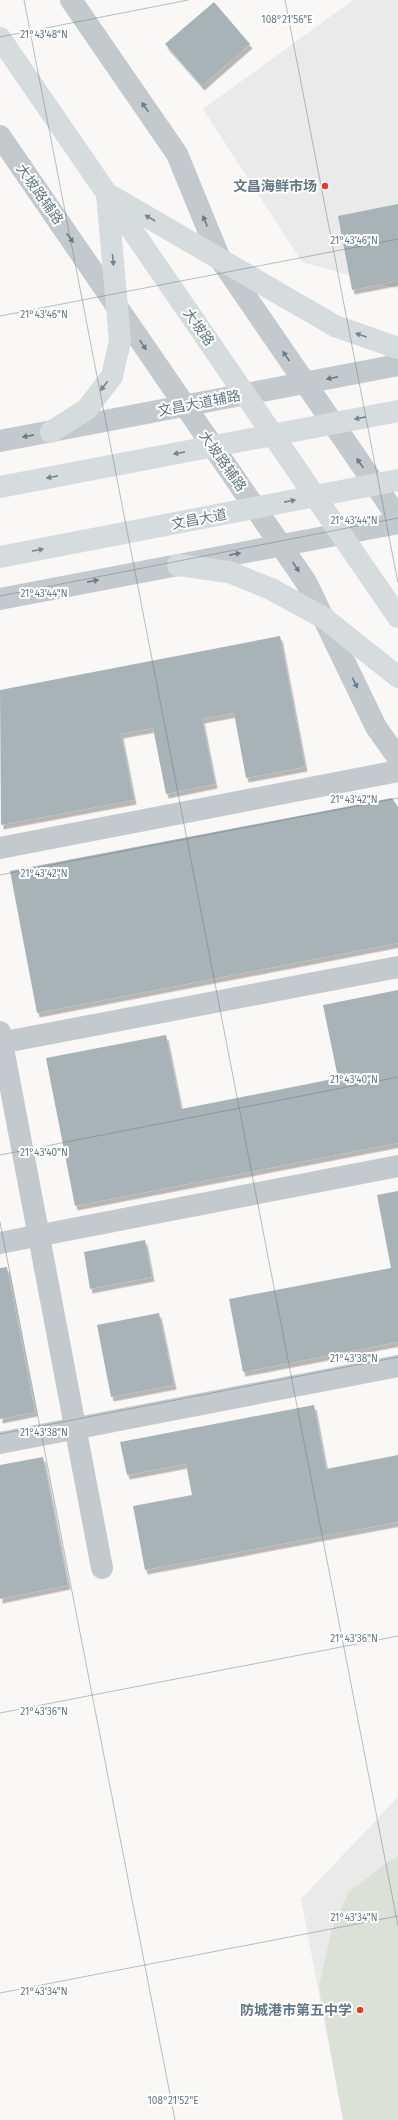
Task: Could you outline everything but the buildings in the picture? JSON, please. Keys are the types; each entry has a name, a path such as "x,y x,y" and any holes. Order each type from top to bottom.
{"main road":[{"name":"大坡路","path":"0,38 398,617"},
{"path":"107,193 335,326 398,348"},
{"path":"51,432 87,409 112,376 120,341 107,193"},
{"path":"0,487 398,411"},
{"name":"文昌大道","path":"0,557 398,480"},
{"path":"178,565 229,572 271,589 324,618 398,677"}],"street":[{"path":"71,0 177,154 220,259 398,518"},
{"name":"大坡路辅路","path":"0,136 306,582 376,727 398,758"},
{"name":"文昌大道辅路","path":"0,442 398,365"},
{"path":"0,599 398,523"},
{"path":"0,848 398,771"},
{"path":"102,1568 1,1039 398,967"},
{"path":"0,1243 398,1166"},
{"path":"0,1443 398,1366"}],"shaded area":[{"name":"文昌海鲜市场","path":"353,0 398,0 398,289 302,262 203,109"},
{"name":"防城港市第五中学","path":"398,1797 398,2120 343,2120 301,1899"},
{"name":"防城港市第五中学","path":"398,1857 398,2120 343,2120 319,1987 331,1932 348,1893 389,1861"}],"place":[{"name":"文昌海鲜市场","path":"325,186"},
{"name":"防城港市第五中学","path":"360,2010"}]}
